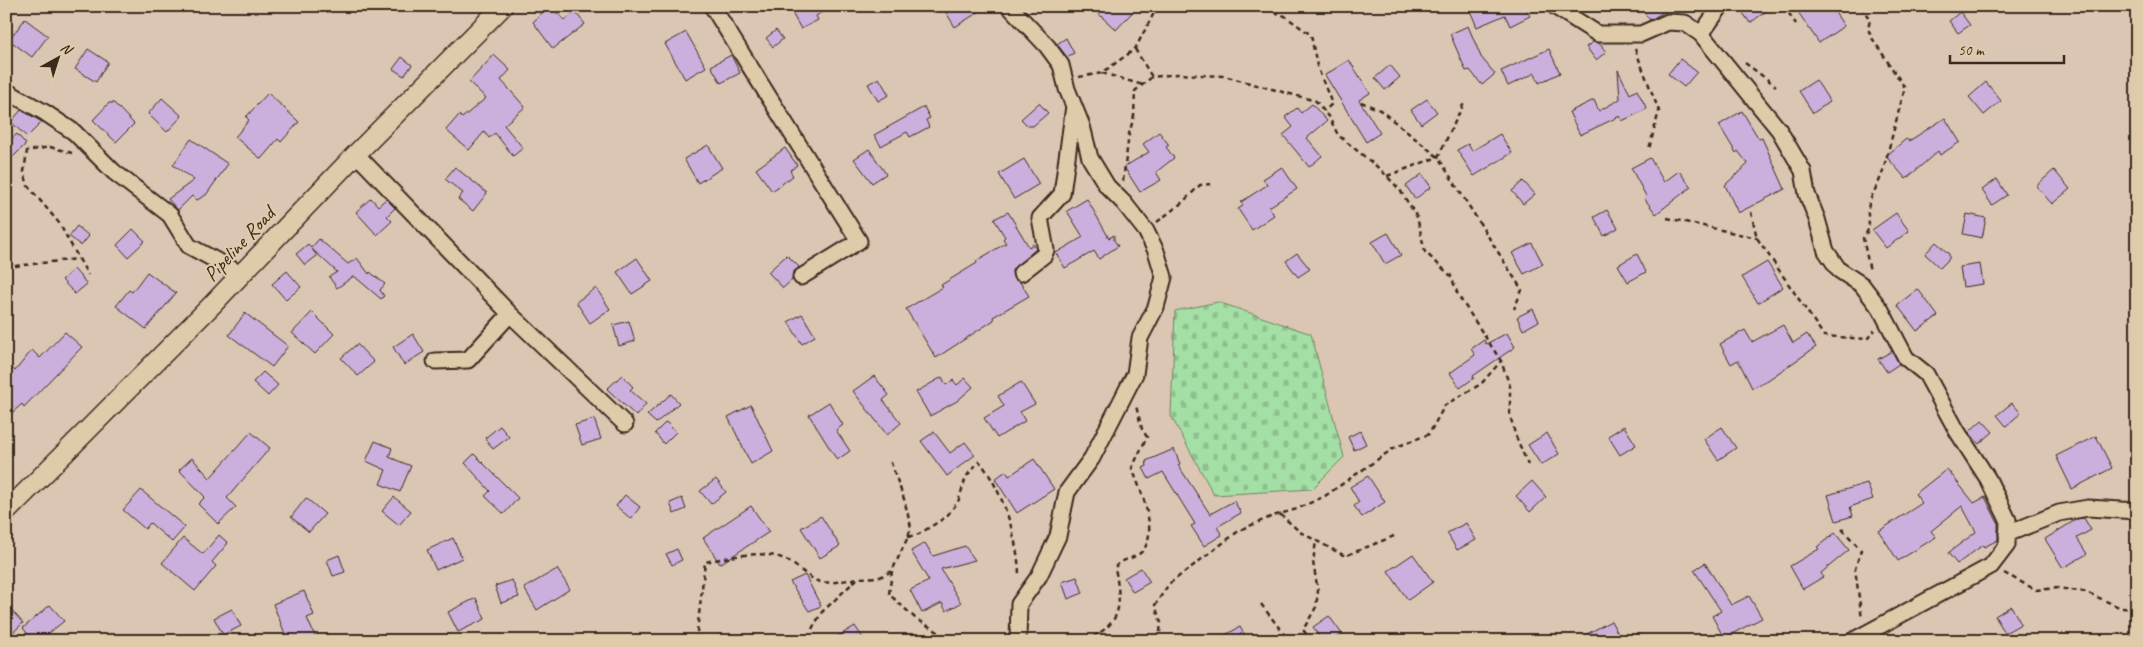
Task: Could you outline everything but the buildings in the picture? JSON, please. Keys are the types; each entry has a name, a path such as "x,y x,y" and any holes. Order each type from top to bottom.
{"street":[{"name":"Pipeline Road","path":"6,512 503,6"},
{"path":"712,6 859,241 801,277"},
{"path":"1009,6 1047,46 1061,65 1064,79 1082,126 1090,158 1107,186 1124,203 1146,231 1156,251 1164,277 1156,307 1140,338 1134,374 1092,458 1067,492 1058,536 1039,576 1019,604 1018,641"},
{"path":"1554,6 1598,34 1641,34 1668,22 1685,23 1701,34 1779,130 1803,170 1807,194 1817,219 1826,251 1838,270 1862,285 1880,310 1906,358 1926,374 1957,431 1988,479 2008,520 2007,545 1991,566 1852,641"},
{"path":"1701,34 1721,6"},
{"path":"6,91 44,112 74,132 114,172 170,215 189,246 241,274"},
{"path":"1021,273 1044,254 1046,250 1040,218 1062,194 1074,106"},
{"path":"356,154 510,314 625,424"},
{"path":"435,361 468,360 510,314"},
{"path":"2007,534 2059,513 2088,508 2137,511"}],"path":[{"path":"1102,73 1135,49 1154,13 1160,6"},
{"path":"1257,6 1285,16 1311,35 1317,66 1332,104 1324,112"},
{"path":"1784,6 1796,24"},
{"path":"1861,6 1870,20 1868,29 1872,38 1906,88 1881,175 1873,190 1868,210 1870,222 1868,232 1863,238 1872,280 1870,296"},
{"path":"1629,34 1659,111 1649,149"},
{"path":"1135,49 1152,77"},
{"path":"1064,79 1102,73 1143,85"},
{"path":"1124,203 1122,171 1134,116 1135,91 1152,77 1177,74 1224,76 1316,101 1338,135 1400,190 1417,216 1425,252 1451,276 1458,295 1501,361 1510,386 1510,415 1515,434 1528,465"},
{"path":"1386,176 1438,156 1465,101"},
{"path":"1361,102 1380,110 1438,156 1522,290 1514,309"},
{"path":"88,275 59,222 28,186 24,172 27,151 50,147 80,155 93,151"},
{"path":"1146,231 1183,202 1200,185 1211,184"},
{"path":"1751,212 1757,238 1824,336 1867,340"},
{"path":"1668,218 1757,238"},
{"path":"6,267 78,259"},
{"path":"1164,641 1159,640 1162,623 1155,604 1169,584 1240,530 1297,509 1325,496 1386,453 1429,434 1445,406 1481,384 1501,361"},
{"path":"1086,641 1099,634 1111,622 1121,607 1115,567 1122,560 1139,554 1149,540 1148,516 1132,468 1146,437 1129,385"},
{"path":"890,460 904,499 911,527 892,570 889,594 915,618 953,641"},
{"path":"908,537 919,534 946,517 958,502 966,476 979,461 990,473 1005,505 1019,578"},
{"path":"1280,514 1300,532 1345,556 1394,536"},
{"path":"1842,529 1861,550 1854,570 1860,612 1867,633"},
{"path":"1312,641 1303,630 1316,607 1318,591 1313,562 1316,541"},
{"path":"696,641 705,562 737,556 776,556 802,569 816,581 837,582 858,578 880,577 892,570"},
{"path":"1991,566 2036,590 2058,588 2086,592 2121,608 2137,609"},
{"path":"812,629 822,612 858,578"},
{"path":"1261,604 1290,641"}],"green space":[{"path":"1218,302 1311,334 1344,457 1312,489 1214,495 1171,416 1175,311"}]}
